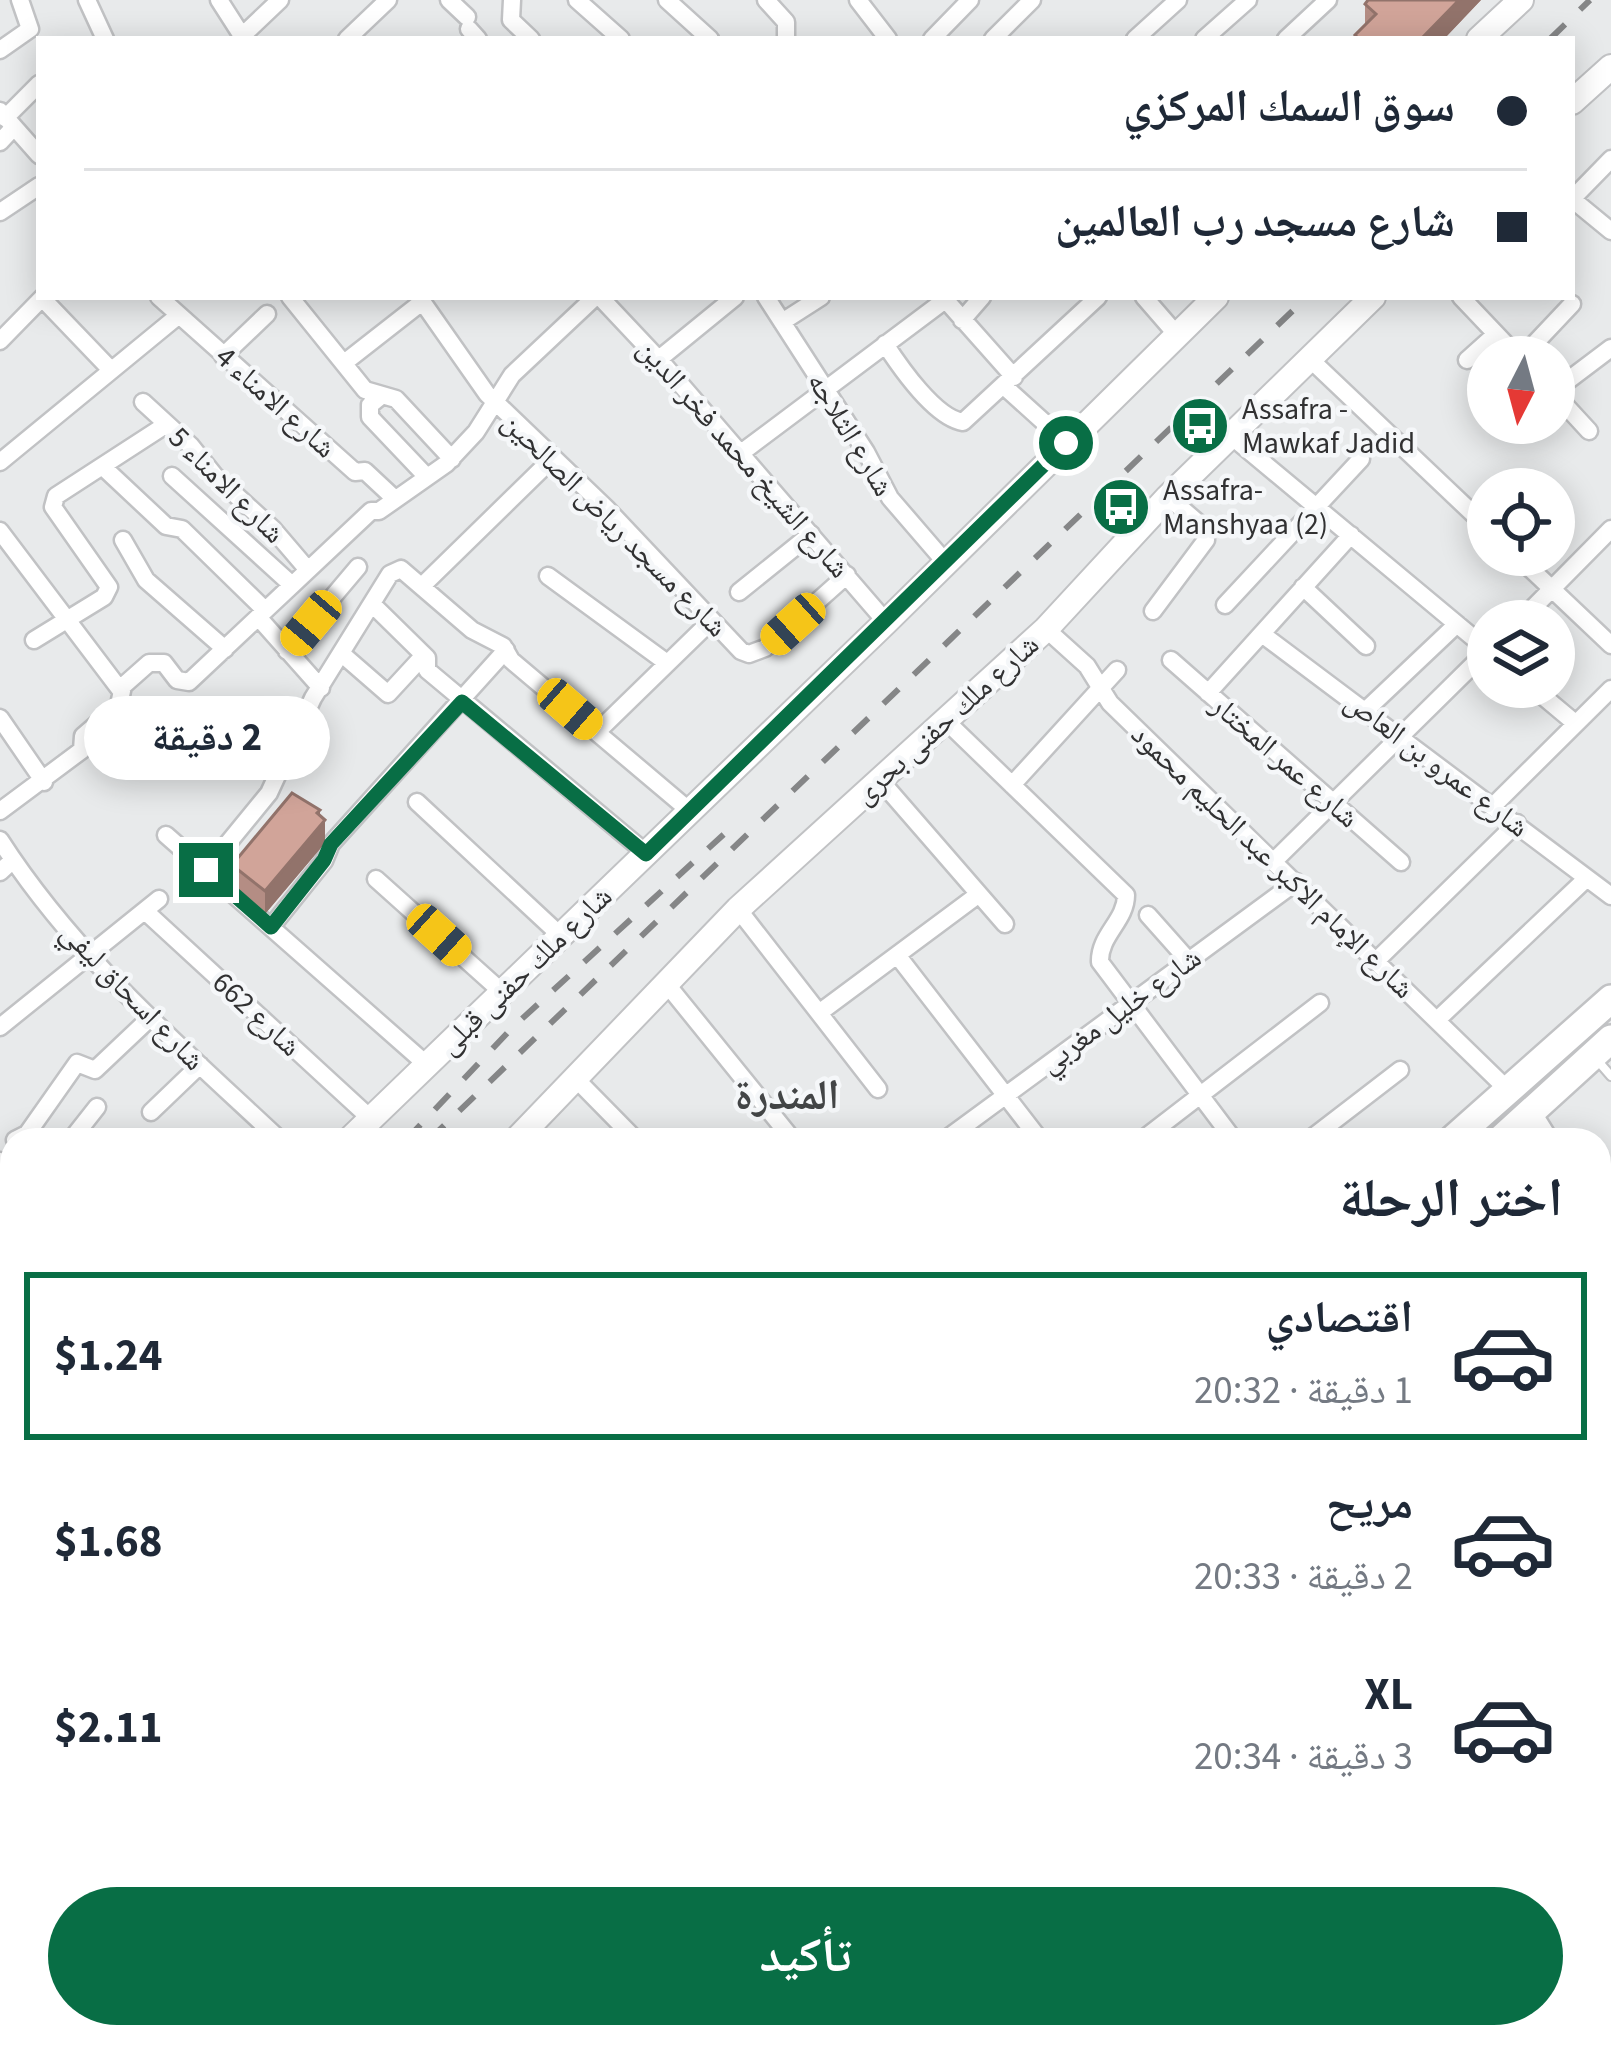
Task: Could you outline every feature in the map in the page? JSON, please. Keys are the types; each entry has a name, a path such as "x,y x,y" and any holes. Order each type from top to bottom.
{"main road":[{"path":"1465,1128 1611,999"},
{"path":"1513,1128 1605,1054 1585,1021"}],"street":[{"path":"0,50 30,29 20,0"},
{"path":"87,0 110,36"},
{"path":"218,0 242,36"},
{"path":"245,36 280,0"},
{"path":"349,36 382,7 363,0"},
{"path":"449,0 471,28"},
{"path":"512,0 518,32"},
{"path":"518,32 527,0"},
{"path":"572,0 617,36"},
{"path":"667,0 707,36"},
{"path":"766,0 786,22 786,36"},
{"path":"858,0 886,36"},
{"path":"935,36 970,0"},
{"path":"996,36 1032,0"},
{"path":"1207,36 1248,0"},
{"path":"1289,36 1328,0"},
{"path":"1483,36 1521,0"},
{"path":"1138,36 1165,4"},
{"path":"1575,99 1611,67"},
{"path":"0,142 6,119 36,87"},
{"path":"6,119 36,152"},
{"path":"1575,196 1611,159"},
{"path":"0,212 36,188"},
{"path":"1575,201 1611,231"},
{"path":"0,341 40,300"},
{"path":"46,300 111,370"},
{"name":"شارع الامناء 4","path":"166,300 355,472 365,470 394,499"},
{"path":"292,300 365,390 396,399 452,459"},
{"path":"344,363 421,300"},
{"name":"شارع مسجد رياض الصالحين","path":"421,300 495,402 651,554 741,651 758,652 847,575"},
{"path":"0,812 82,750 82,736 119,705 121,691 154,661 164,663 177,680 189,682 371,510 379,511 452,459 476,432 512,374 594,300"},
{"name":"شارع الشيخ محمد فخر الدين","path":"600,300 658,358 886,622"},
{"path":"658,358 731,300"},
{"name":"شارع الثلاجه","path":"768,300 866,452 890,498 946,563"},
{"path":"782,322 816,300"},
{"path":"741,453 943,300"},
{"path":"945,300 1066,443"},
{"path":"962,320 979,300"},
{"path":"885,344 919,389 957,422 968,420 1095,300"},
{"path":"1147,300 1177,335"},
{"name":"شارع ملك حفنى قبلى","path":"360,1128 691,812 1213,300"},
{"name":"شارع ملك حفنى بحرى","path":"530,1128 738,908 1046,629 1168,497 1370,300"},
{"path":"1464,300 1496,334"},
{"path":"1541,336 1572,304"},
{"path":"224,356 267,314"},
{"path":"0,462 179,315"},
{"path":"1575,376 1611,348"},
{"path":"1311,360 1467,508"},
{"path":"381,396 370,405 370,417 428,477"},
{"name":"شارع الامناء 5","path":"143,402 273,529 308,570"},
{"path":"1575,415 1589,431"},
{"path":"34,640 104,597 109,587 53,507 54,501 167,424"},
{"path":"1230,435 1467,632"},
{"path":"423,585 554,458"},
{"path":"1225,605 1361,459"},
{"path":"102,466 166,526 182,529 262,614 320,688"},
{"path":"172,476 292,585"},
{"path":"1153,611 1206,540 1203,527 1168,497"},
{"path":"1544,600 1611,529"},
{"path":"0,531 121,691"},
{"path":"739,592 811,535"},
{"path":"1208,693 1351,535"},
{"path":"123,541 146,580 225,649"},
{"path":"287,651 358,567"},
{"path":"206,870 268,793 320,688 390,574 401,568 472,630 506,650 691,812"},
{"path":"548,576 668,662"},
{"path":"1538,576 1611,645"},
{"path":"1303,587 1366,646"},
{"path":"372,604 424,655 427,670 462,702 646,854"},
{"path":"597,732 711,621"},
{"path":"1365,711 1457,624"},
{"name":"شارع الإمام الاكبر عبد الحليم محمود","path":"1046,629 1088,666 1110,703 1508,1090"},
{"name":"شارع عمرو بن العاص","path":"1262,634 1611,896"},
{"path":"271,927 324,860 331,844 506,650"},
{"path":"342,654 388,694 424,655"},
{"name":"شارع عمر المختار","path":"1171,660 1401,862"},
{"path":"1012,785 1117,670"},
{"path":"1274,861 1467,671"},
{"path":"1494,805 1611,689"},
{"path":"1557,708 1575,723"},
{"path":"0,718 44,782"},
{"path":"945,720 1126,895 1121,916 1100,946 1100,962 1225,1128"},
{"path":"879,779 1004,924"},
{"path":"417,802 560,935"},
{"path":"1376,961 1517,823"},
{"path":"166,835 426,1064"},
{"name":"شارع اسحاق ليفي","path":"0,840 7,866 88,958 267,1128"},
{"path":"1437,1020 1587,878"},
{"path":"376,879 502,992"},
{"name":"شارع خليل مغربي","path":"961,1128 1296,882"},
{"path":"819,1013 979,894"},
{"name":"شارع 662","path":"88,958 152,905 370,1118"},
{"path":"738,908 878,1089"},
{"path":"1148,915 1188,960"},
{"path":"897,956 1030,1128"},
{"path":"0,1027 88,958"},
{"path":"665,982 783,1128"},
{"path":"1158,1128 1320,1003"},
{"path":"31,1128 77,1063 94,1070 150,1018"},
{"path":"152,1112 200,1065"},
{"path":"1325,1128 1400,1070"},
{"path":"577,1080 624,1128"},
{"path":"82,1128 97,1107"},
{"path":"1532,1111 1543,1128"}],"building":[{"path":"1368,0 1459,0 1424,36 1356,36 1376,14 1365,4"},
{"path":"292,793 320,810 317,813 325,820 265,891 232,865"}],"railway":[{"path":"1553,36 1590,0"},
{"path":"441,1128 1304,300"},
{"path":"417,1128 513,1027 735,824"}],"place":[{"name":"Assafra - Mawkaf Jadid","path":"1200,426"},
{"name":"Assafra- Manshyaa (2)","path":"1121,507"}],"district":[{"name":"المندرة","path":"787,1094"}],"route":[{"path":"206,870 271,927 324,860 331,844 462,702 646,854 1066,443"}]}
